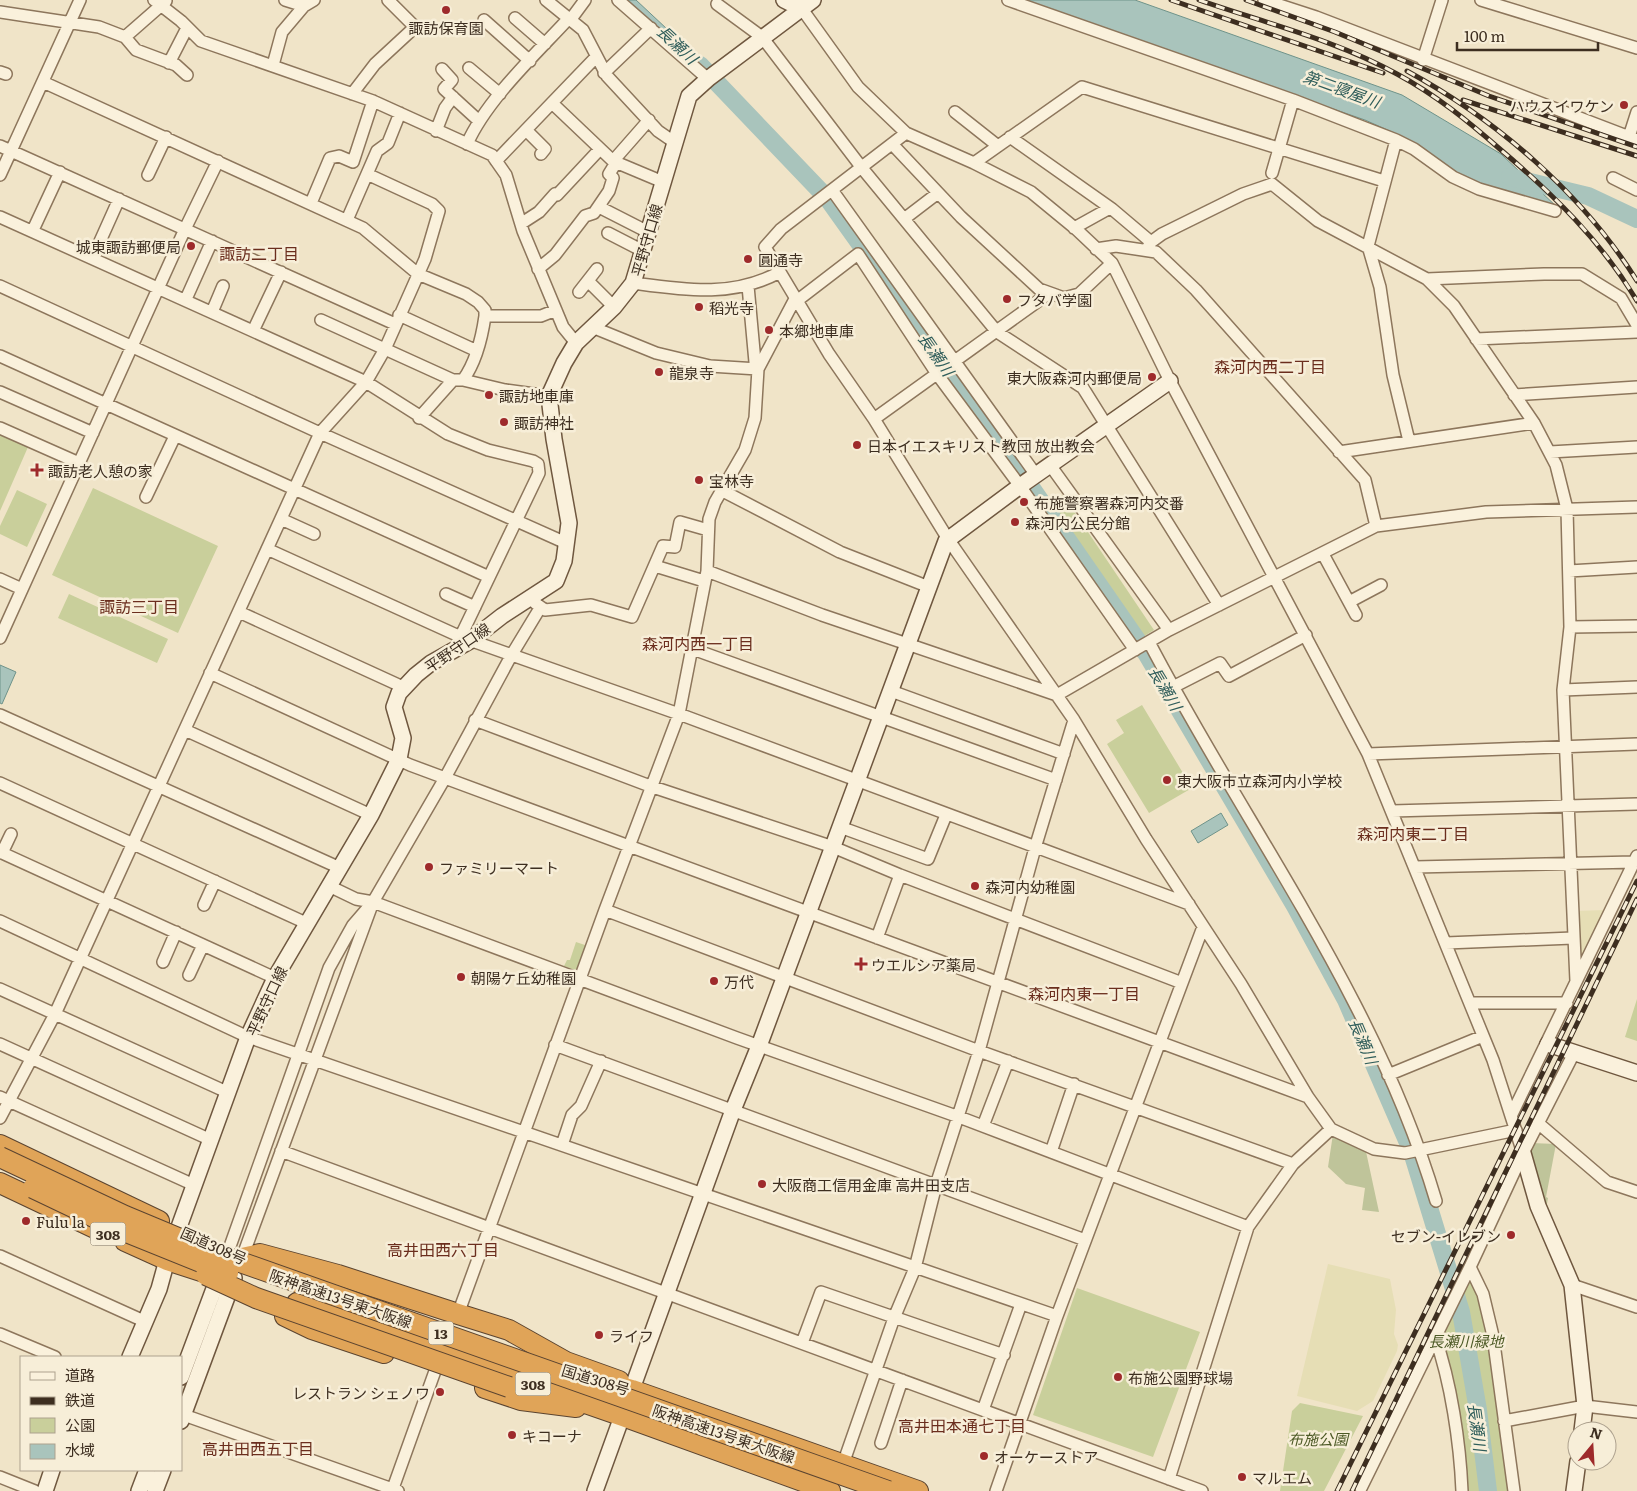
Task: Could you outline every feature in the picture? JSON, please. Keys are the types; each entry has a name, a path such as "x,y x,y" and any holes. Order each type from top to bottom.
{"highway":[{"name":"国道308号","path":"0,1146 235,1255 531,1359 632,1390 918,1491"},
{"name":"阪神高速13号東大阪線","path":"0,1157 125,1216 255,1268 888,1491"},
{"name":"国道308号","path":"3,1177 36,1202 167,1260 346,1318 830,1491"},
{"path":"3,1177 74,1213 256,1298 509,1387 550,1399 599,1407"},
{"name":"阪神高速13号東大阪線","path":"3,1177 200,1263 848,1491"},
{"path":"125,1216 212,1246 358,1287 480,1329 618,1380 632,1390"},
{"path":"235,1255 260,1254 338,1275 509,1330 566,1362"},
{"path":"226,1279 242,1301 292,1318 312,1329 521,1400 566,1407 599,1407"}],"street":[{"path":"0,175 5,148 43,82 80,0"},
{"path":"285,0 304,6"},
{"path":"273,65 282,32 304,6 314,0"},
{"path":"352,94 374,64 415,27 388,0"},
{"path":"546,0 583,30 604,73 658,131 674,142"},
{"path":"467,144 479,121 500,94 586,0"},
{"path":"618,0 651,28 667,36 711,77"},
{"path":"784,0 807,4 858,87 906,133 974,163 1031,192 1074,228 1112,264 1170,381 1368,754 1446,943 1512,1116 1538,1206 1572,1285 1585,1406 1583,1421"},
{"path":"1008,0 1293,100 1396,140 1414,149 1453,177 1479,190 1555,211"},
{"path":"1264,0 1316,17 1423,60 1633,139 1637,112"},
{"path":"1423,60 1442,0"},
{"path":"1481,0 1637,48"},
{"path":"125,37 161,2 201,41 373,101 484,150 496,161 506,175 538,268 563,327 576,343"},
{"path":"717,4 762,37 862,168 997,332 1084,388 1219,605"},
{"name":"平野守口線","path":"130,1356 159,1289 167,1260 229,1094 248,1037 275,978 371,815 399,760 403,738 394,707 403,687 423,669 502,616 536,604 556,581 564,561 568,510 554,439 549,396 564,362 576,343 614,307 633,283 689,96 762,37 807,4"},
{"path":"0,12 70,21 99,27 125,37 136,50 169,63 187,75"},
{"path":"515,18 545,44"},
{"path":"484,20 530,61"},
{"path":"169,63 187,28"},
{"path":"604,73 651,28"},
{"path":"496,161 596,57"},
{"path":"469,68 500,94"},
{"path":"442,69 452,80 444,89 479,121"},
{"path":"43,82 364,228 418,274 466,294 478,302 484,310 485,316 477,350 458,380 419,418"},
{"path":"974,163 1082,87 1384,181"},
{"path":"436,130 445,108 453,97"},
{"path":"1096,248 1149,246 1162,234 1273,177 1293,100"},
{"path":"353,162 373,101"},
{"path":"552,102 615,161 663,182"},
{"path":"955,112 998,146"},
{"path":"347,220 377,152 388,143 400,113"},
{"path":"538,268 555,255 585,216 594,213 610,191 608,189 613,178 609,174 615,161 649,120"},
{"path":"526,130 545,149"},
{"path":"906,133 894,145 781,229 764,248 797,298 829,354 874,419 948,539 1074,720 1203,927 1241,984 1308,1097 1331,1129 1374,1149 1405,1153 1516,1130"},
{"path":"1010,137 1110,208 1196,290 1365,480 1376,526"},
{"path":"148,175 166,138"},
{"path":"1396,140 1368,246 1380,287 1393,375 1409,440"},
{"path":"894,145 938,193 995,250 1039,289 1048,294 1064,298 1079,294 1112,264"},
{"path":"5,148 281,272 477,350"},
{"path":"522,223 539,212 555,194 557,195 600,149"},
{"path":"0,1118 4,1099 32,1058 55,1014 320,433 366,382 385,349 424,259 439,211 432,204 339,156 330,158 311,203"},
{"path":"0,638 105,404 218,161"},
{"path":"33,230 60,172"},
{"path":"1273,177 1318,221 1427,279 1454,306 1534,424 1550,452 1567,509 1570,627 1563,690 1564,745 1576,981"},
{"path":"1613,178 1637,190"},
{"path":"904,219 938,193"},
{"path":"828,194 955,361 1035,475"},
{"path":"93,257 119,199"},
{"path":"599,206 648,232"},
{"path":"1074,228 1110,208"},
{"path":"0,217 93,257 366,382 419,418 448,434 488,450 533,461 538,464 538,473 474,607 461,643"},
{"path":"608,233 643,251"},
{"path":"186,299 212,241"},
{"path":"458,1314 525,1132 555,1044 630,847 650,786 679,714 705,576 708,530 715,502 745,450 755,418 758,369 797,298 858,254 937,374 1021,485 1135,650"},
{"path":"579,292 597,269"},
{"path":"253,331 281,272"},
{"path":"633,283 682,289 717,290 748,286 780,272"},
{"path":"1427,279 1582,274 1621,298 1637,326"},
{"path":"588,281 614,307"},
{"path":"0,286 320,433 566,542"},
{"path":"212,312 223,286"},
{"path":"748,286 755,362 758,369"},
{"path":"874,419 1048,294"},
{"path":"485,316 540,316 556,310"},
{"path":"321,320 458,380 505,390 549,396"},
{"path":"592,327 656,353 710,366 758,369"},
{"path":"1476,339 1637,332"},
{"path":"0,356 489,577"},
{"path":"595,1491 668,1294 733,1110 759,1046 948,539 1035,475 1170,381"},
{"path":"1514,396 1637,387"},
{"path":"0,392 93,433"},
{"path":"1339,452 1409,440 1534,424"},
{"path":"0,428 79,463"},
{"path":"146,497 174,436"},
{"path":"1550,452 1637,447"},
{"path":"1050,465 1169,630"},
{"path":"721,490 840,552 929,587"},
{"path":"655,566 705,576 768,596 1057,695 1169,630 1376,526 1486,512 1637,507"},
{"path":"281,519 314,534"},
{"path":"235,1255 281,1151 374,902 445,778 511,656 536,604 545,610 591,605 632,617 663,546 675,547 680,522 708,530"},
{"path":"267,549 461,643 511,656 679,714 1189,904"},
{"path":"1323,554 1356,615"},
{"path":"1569,571 1637,567"},
{"path":"0,579 22,589"},
{"path":"1349,602 1381,585"},
{"path":"446,594 474,607"},
{"path":"239,612 403,687"},
{"path":"1570,627 1637,626"},
{"path":"1173,686 1220,663 1229,676 1306,635"},
{"path":"1148,643 1302,906 1368,1026 1421,1151 1436,1201"},
{"path":"690,648 1056,780"},
{"path":"210,673 399,760 445,778 1308,1097"},
{"path":"1563,690 1637,687"},
{"path":"891,691 1064,754"},
{"path":"0,714 340,868"},
{"path":"475,720 650,786 833,847 900,875 1182,983"},
{"path":"843,1464 894,1318 915,1268 936,1185 979,1051 1035,848 1074,720"},
{"path":"185,730 371,815"},
{"path":"1368,754 1564,745 1637,744"},
{"path":"0,783 306,923"},
{"path":"1392,811 1637,804"},
{"path":"840,827 928,859 946,815"},
{"path":"11,834 1,853 275,978"},
{"path":"1415,867 1636,859 1512,1116"},
{"path":"877,938 900,875"},
{"path":"204,905 215,881"},
{"path":"329,886 356,899 374,902 759,1046 984,1126 1248,1227"},
{"path":"374,902 352,925 329,968 299,1054 182,1417 394,1490 435,1371"},
{"path":"605,910 979,1051 1294,1164"},
{"path":"0,921 81,957 248,1037 1057,1316"},
{"path":"996,1491 1057,1316 1203,927"},
{"path":"163,962 176,932"},
{"path":"1446,943 1573,938"},
{"path":"189,975 203,945"},
{"path":"0,989 229,1094"},
{"path":"1470,1003 1567,1003"},
{"path":"1388,1075 1483,1036"},
{"path":"0,1044 211,1140"},
{"path":"555,1044 1086,1240"},
{"path":"1548,1044 1637,1073"},
{"path":"1361,1488 1470,1267 1523,1153 1574,1053"},
{"path":"562,1145 572,1115 581,1106 601,1061"},
{"path":"984,1126 1008,1061"},
{"path":"1051,1152 1074,1084"},
{"path":"4,1099 194,1185"},
{"path":"1538,1123 1607,1182 1637,1192"},
{"path":"1170,1479 1242,1241 1248,1227 1294,1164 1331,1129"},
{"path":"281,1151 1201,1491"},
{"path":"0,1256 146,1322"},
{"path":"1470,1267 1483,1294 1493,1336 1514,1491"},
{"path":"182,1375 226,1279"},
{"path":"1572,1285 1637,1307"},
{"path":"802,1343 821,1292 1004,1355"},
{"path":"983,1410 1021,1304"},
{"path":"0,1334 53,1356"},
{"path":"1435,1337 1445,1365 1461,1471 1462,1491"},
{"path":"881,1443 890,1429 902,1380"},
{"path":"1504,1421 1585,1406 1637,1412"},
{"path":"45,1491 52,1471"},
{"path":"139,1491 147,1471"},
{"path":"155,1491 163,1471"},
{"path":"1574,1491 1577,1471"},
{"path":"0,1477 35,1491"}],"shaded area":[{"path":"1606,910 1581,967 1575,911"},
{"path":"1328,1264 1390,1279 1396,1310 1394,1334 1398,1345 1397,1351 1373,1401 1357,1411 1297,1396"}],"green space":[{"path":"0,434 28,447 0,511"},
{"path":"93,488 218,546 178,633 52,575"},
{"path":"17,490 47,504 27,547 0,534 0,526"},
{"path":"1063,495 1154,630 1141,638 1051,503"},
{"path":"69,594 168,639 157,663 58,618"},
{"path":"1142,705 1192,788 1149,813 1107,744 1124,733 1116,720"},
{"path":"576,942 588,946 581,967 575,970 564,966 567,960 570,960"},
{"path":"1637,999 1637,1041 1625,1037"},
{"path":"1333,1134 1365,1147 1379,1212 1362,1210 1365,1188 1346,1184 1328,1167"},
{"path":"1531,1143 1556,1144 1546,1197 1548,1198 1546,1209 1527,1150"},
{"name":"長瀬川緑地","path":"1470,1276 1487,1325 1493,1352 1511,1491 1465,1491 1449,1363 1441,1335"},
{"name":"布施公園野球場","path":"1077,1288 1200,1332 1153,1457 1033,1415"},
{"name":"布施公園","path":"1300,1403 1363,1416 1324,1491 1280,1491 1292,1411"}],"water":[{"name":"長瀬川","path":"625,0 636,0 713,72 713,80"},
{"path":"1018,0 1135,0 1402,95 1501,154 1558,208 1487,189 1461,175 1401,136 1365,120"},
{"path":"0,665 16,672 2,704 0,703"},
{"path":"1221,813 1228,825 1198,843 1191,831"}],"waterway":[{"name":"長瀬川","path":"700,65 828,199 945,363 1146,653 1295,906 1346,1000 1412,1152 1461,1312 1478,1410 1488,1491"},
{"name":"第二寝屋川","path":"1510,177 1588,196 1637,219"}],"railway":[{"path":"1171,0 1383,73"},
{"path":"1199,0 1350,51 1397,74 1438,100 1489,139 1558,202 1608,259 1637,301"},
{"path":"1246,0 1335,32 1489,96 1637,147"},
{"path":"1407,71 1473,112 1536,162 1591,218 1637,281"},
{"path":"1463,100 1637,156"},
{"path":"1337,1491 1637,881"},
{"path":"1352,1491 1637,899"}],"place":[{"name":"諏訪保育園","path":"446,10"},
{"name":"ハウスイワケン","path":"1624,105"},
{"name":"城東諏訪郵便局","path":"191,246"},
{"name":"圓通寺","path":"748,259"},
{"name":"フタバ学園","path":"1007,299"},
{"name":"稻光寺","path":"699,307"},
{"name":"本郷地車庫","path":"769,330"},
{"name":"龍泉寺","path":"659,372"},
{"name":"東大阪森河内郵便局","path":"1152,377"},
{"name":"諏訪地車庫","path":"489,395"},
{"name":"諏訪神社","path":"504,422"},
{"name":"日本イエスキリスト教団 放出教会","path":"857,445"},
{"name":"諏訪老人憩の家","path":"37,470"},
{"name":"宝林寺","path":"699,480"},
{"name":"布施警察署森河内交番","path":"1024,502"},
{"name":"森河内公民分館","path":"1015,522"},
{"name":"東大阪市立森河内小学校","path":"1167,780"},
{"name":"ファミリーマート","path":"429,867"},
{"name":"森河内幼稚園","path":"975,886"},
{"name":"ウエルシア薬局","path":"861,964"},
{"name":"朝陽ケ丘幼稚園","path":"461,977"},
{"name":"万代","path":"714,981"},
{"name":"大阪商工信用金庫 高井田支店","path":"762,1184"},
{"name":"Fulu la","path":"26,1221"},
{"name":"セブン-イレブン","path":"1511,1235"},
{"name":"ライフ","path":"599,1335"},
{"name":"布施公園野球場","path":"1118,1377"},
{"name":"レストラン シェノワ","path":"440,1392"},
{"name":"キコーナ","path":"512,1435"},
{"name":"オーケーストア","path":"984,1456"},
{"name":"マルエム","path":"1242,1477"}],"district":[{"name":"諏訪二丁目","path":"259,253"},
{"name":"森河内西二丁目","path":"1270,366"},
{"name":"諏訪三丁目","path":"139,606"},
{"name":"森河内西一丁目","path":"698,643"},
{"name":"森河内東二丁目","path":"1413,833"},
{"name":"森河内東一丁目","path":"1084,993"},
{"name":"高井田西六丁目","path":"443,1249"},
{"name":"高井田本通七丁目","path":"962,1425"},
{"name":"高井田西五丁目","path":"258,1448"}]}
